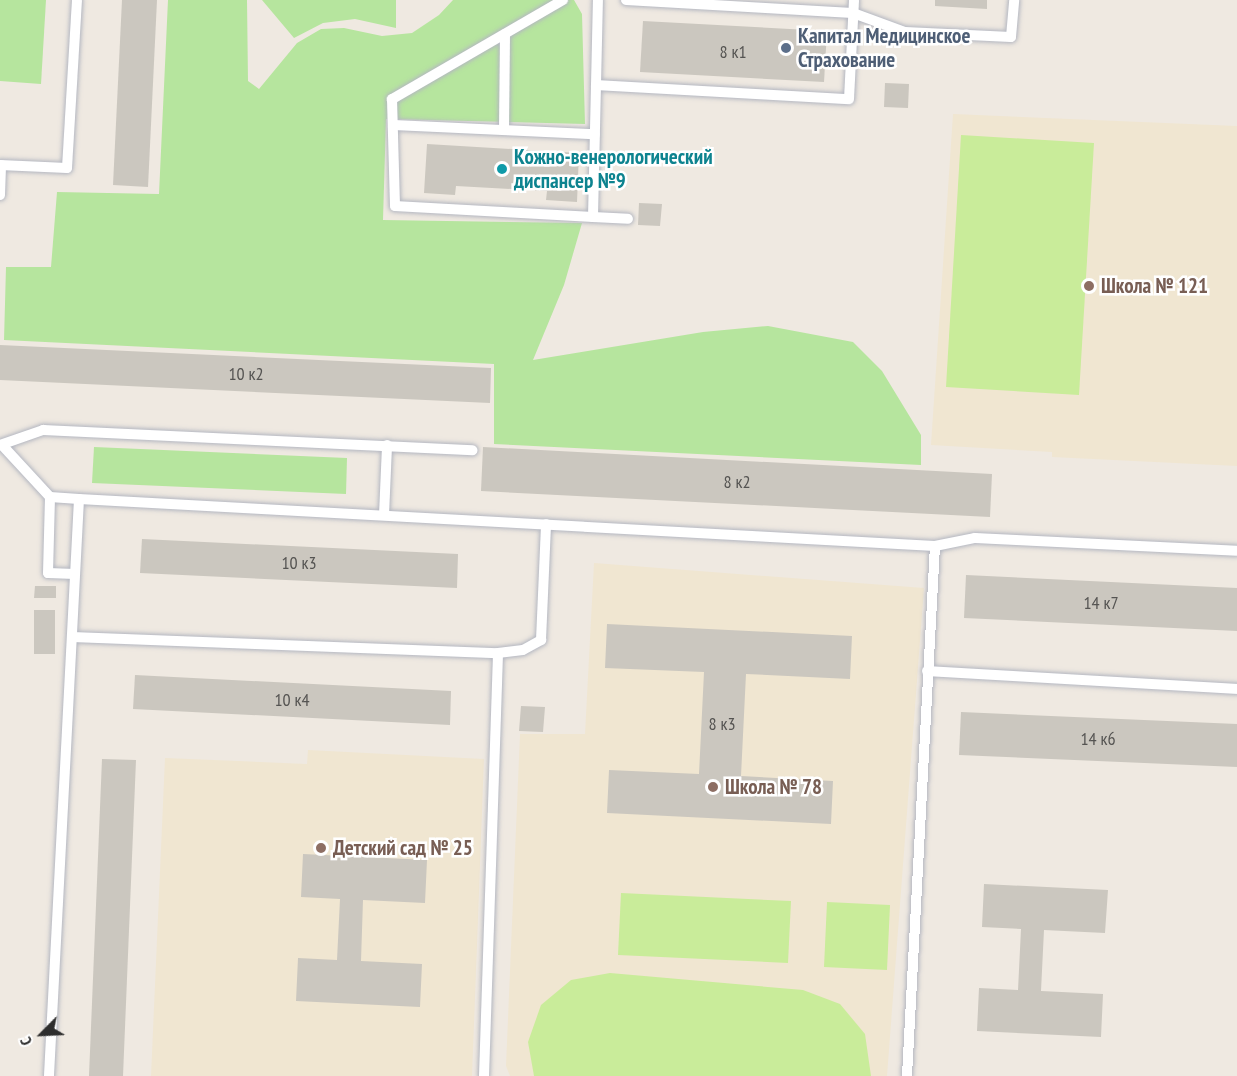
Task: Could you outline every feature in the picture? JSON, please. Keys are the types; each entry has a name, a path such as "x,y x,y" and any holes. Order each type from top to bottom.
{"lane":[{"path":"0,195 1,165 67,168 77,0"},
{"path":"563,0 392,99 395,206 628,219"},
{"path":"593,217 598,0"},
{"path":"626,0 854,13 905,32 1011,37 1014,0"},
{"path":"596,85 849,99 854,0"},
{"path":"504,130 505,34"},
{"path":"393,124 595,134"},
{"path":"474,450 44,430 1,445 50,497 935,546 975,538 1237,550"},
{"path":"384,515 387,445"},
{"path":"50,497 48,573 75,574"},
{"path":"49,1076 79,499"},
{"path":"72,637 498,652 524,650 541,640 546,524"},
{"path":"908,1076 935,546"},
{"path":"484,1076 498,652"},
{"path":"927,671 1237,689"}],"shaded area":[{"name":"Школа № 121","path":"953,114 1237,126 1237,466 1052,457 1052,452 931,445"},
{"name":"Школа № 78","path":"594,563 924,588 887,1076 510,1076 506,1066 520,734 585,734"},
{"name":"Детский сад № 25","path":"308,750 484,759 472,1076 151,1076 165,758 307,764"}],"green space":[{"path":"0,0 46,0 41,84 0,81"},
{"path":"168,0 247,0 248,81 259,89 297,43 321,29 344,28 382,36 412,33 439,15 453,0 574,0 582,14 585,124 386,119 383,220 582,223 564,285 533,360 703,332 768,326 853,342 882,371 921,435 921,465 494,444 494,364 4,340 6,267 51,267 57,192 159,194"},
{"path":"262,0 396,0 396,28 355,19 323,23 294,38"},
{"path":"961,135 1094,143 1079,395 946,387"},
{"path":"94,447 347,458 346,494 92,483"},
{"path":"621,893 791,901 788,963 618,955"},
{"path":"827,902 890,905 887,970 824,967"},
{"path":"610,973 803,990 840,1004 865,1034 871,1076 534,1076 528,1042 541,1005 571,980"}],"building":[{"path":"122,0 157,0 148,187 113,185"},
{"path":"935,0 987,0 987,9 935,6"},
{"path":"643,21 827,31 824,82 640,72"},
{"path":"885,83 909,84 908,108 884,107"},
{"name":"Кожно-венерологический диспансер №9","path":"427,144 579,153 577,202 546,200 547,191 456,186 455,195 424,193"},
{"path":"639,203 662,204 660,226 638,225"},
{"path":"0,345 491,368 490,403 0,380"},
{"path":"483,447 992,474 990,517 481,491"},
{"path":"142,539 458,554 457,588 140,573"},
{"path":"966,575 1237,588 1237,631 964,618"},
{"path":"35,586 56,586 56,598 34,598"},
{"path":"34,610 55,610 55,654 34,654"},
{"path":"607,624 852,636 850,679 746,674 741,776 833,781 831,824 607,813 609,770 699,774 704,672 605,668"},
{"path":"135,675 451,691 450,725 133,709"},
{"path":"521,706 545,707 543,732 519,731"},
{"path":"961,712 1237,724 1237,767 959,755"},
{"path":"102,759 136,760 123,1076 89,1076"},
{"path":"303,854 427,860 425,903 363,900 361,961 422,964 420,1007 296,1001 298,958 337,960 340,899 301,897"},
{"path":"984,884 1108,890 1105,933 1044,930 1041,991 1103,994 1101,1037 977,1031 979,988 1018,990 1021,929 982,927"}],"place":[{"name":"Капитал Медицинское Страхование","path":"786,48"},
{"name":"Кожно-венерологический диспансер №9","path":"502,169"},
{"name":"Школа № 121","path":"1089,286"},
{"name":"Школа № 78","path":"713,787"},
{"name":"Детский сад № 25","path":"321,848"}]}
